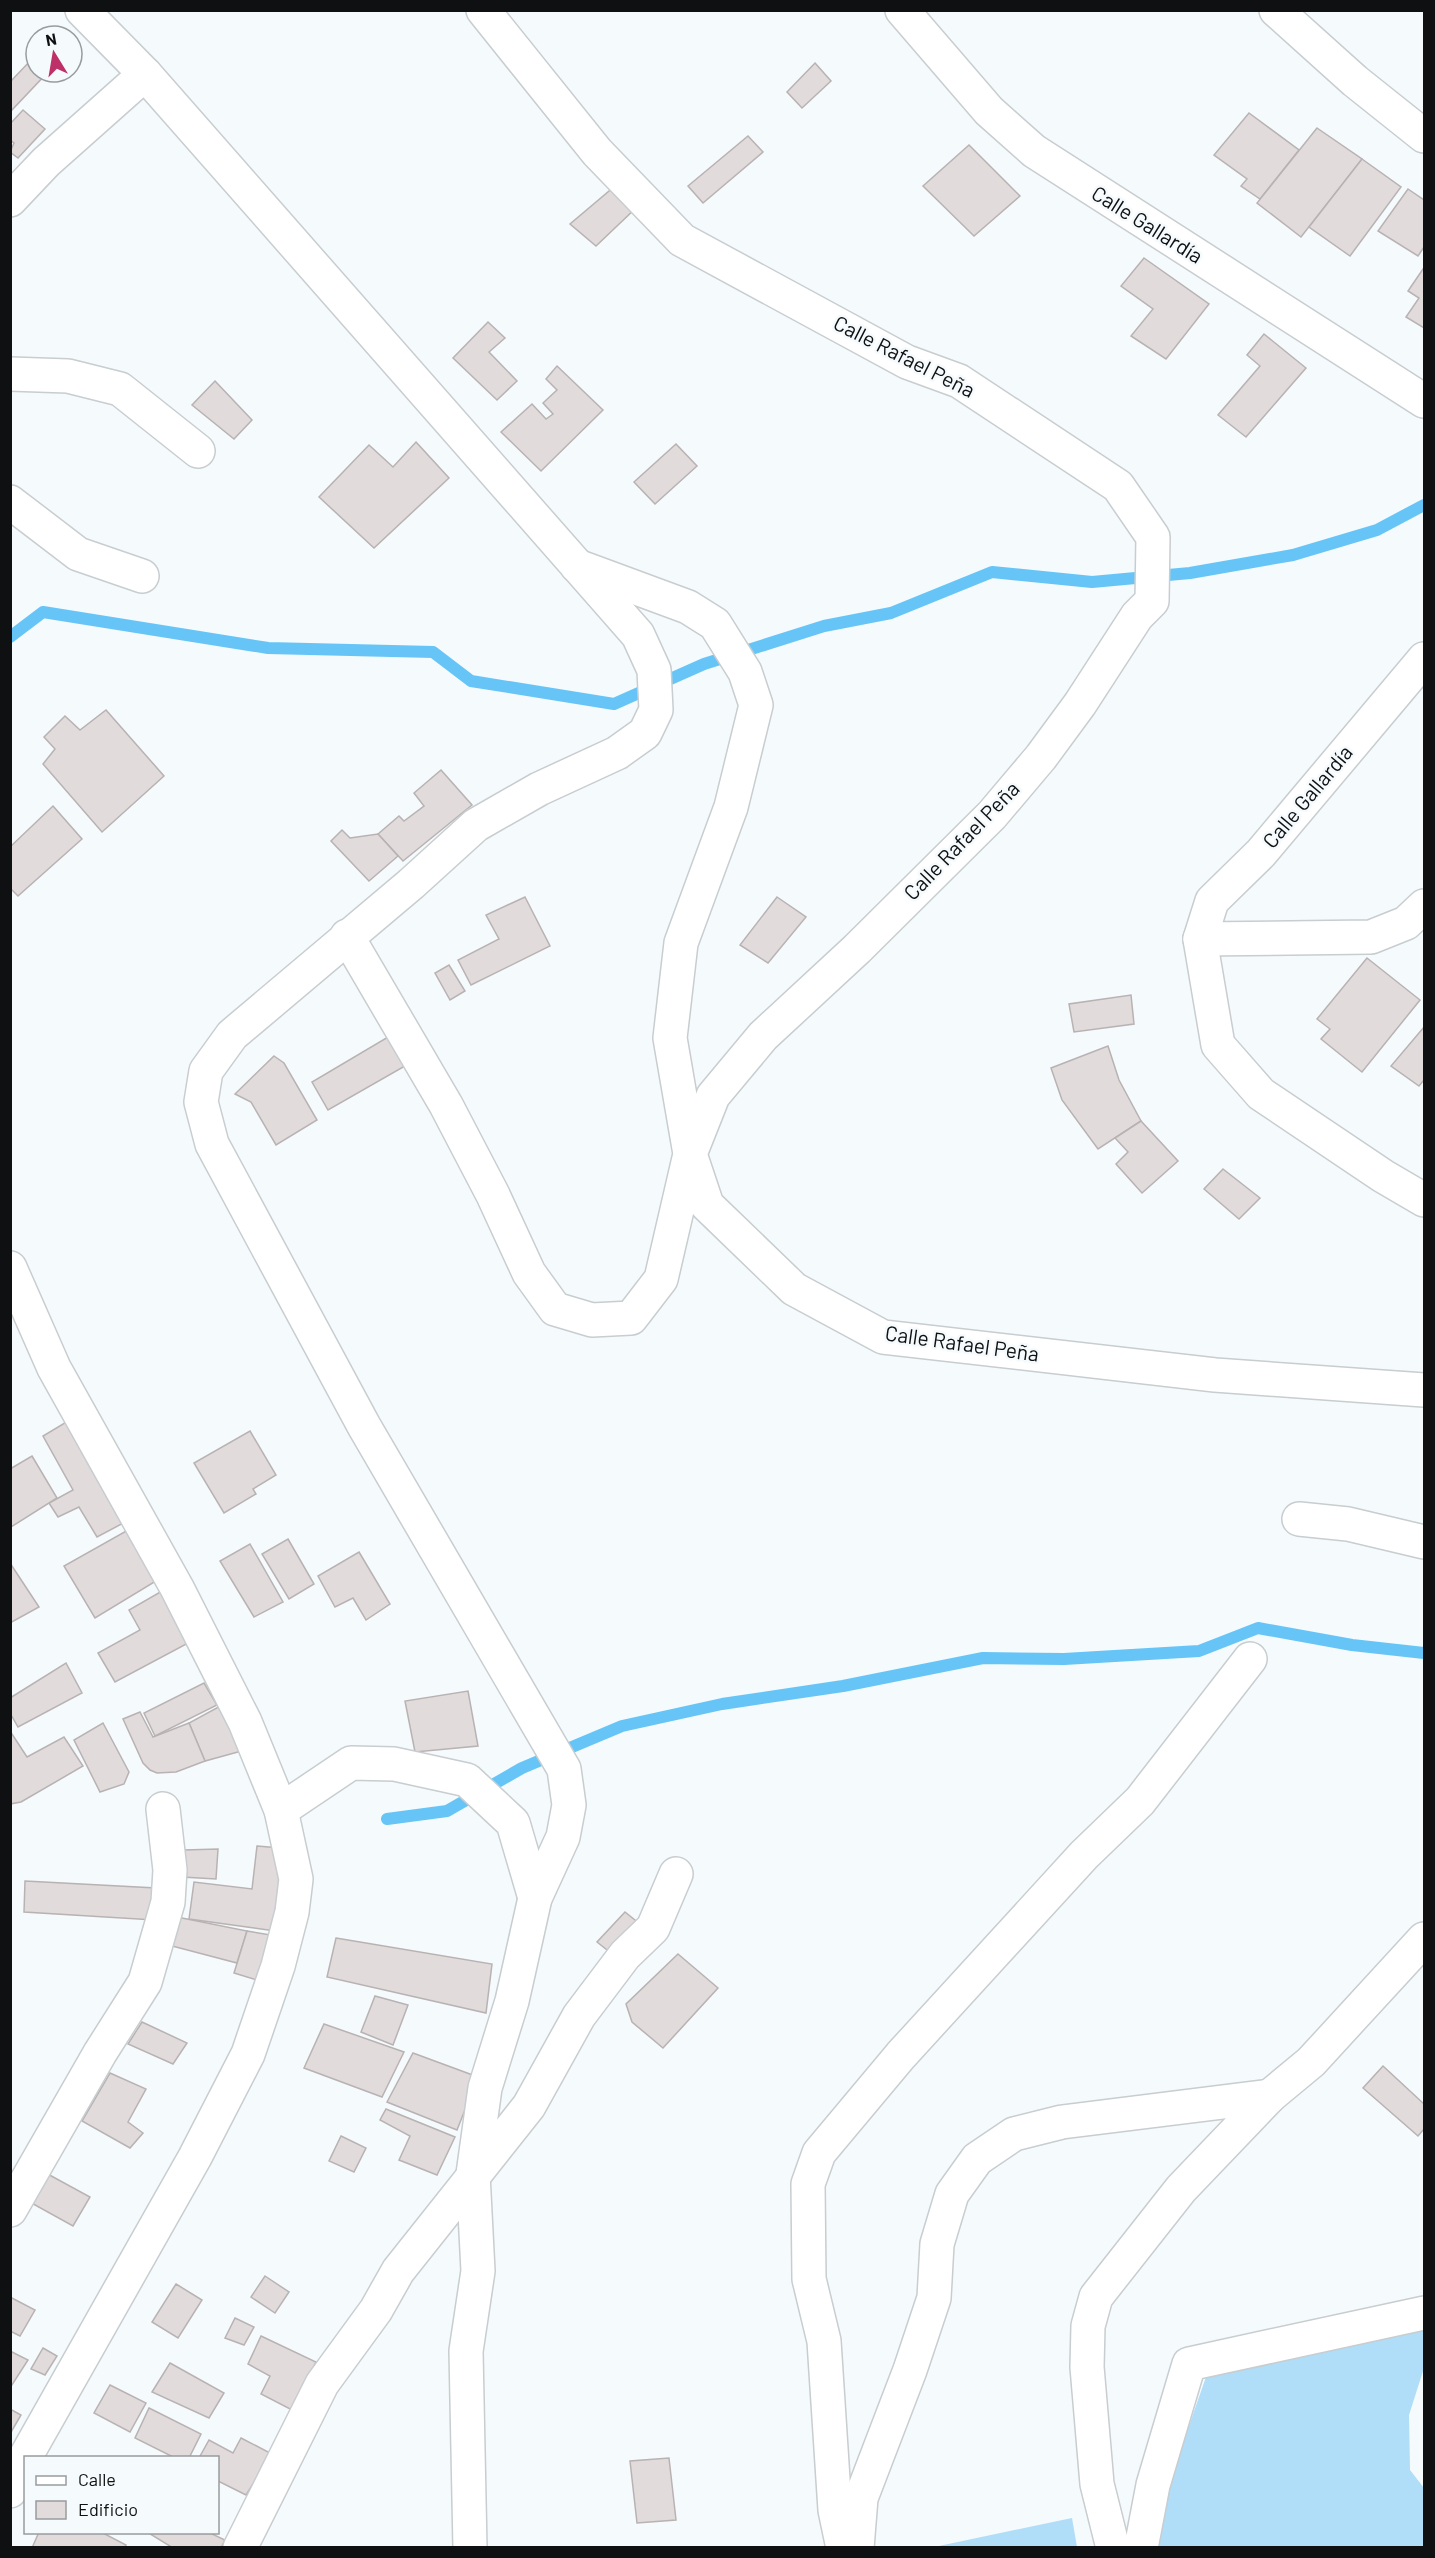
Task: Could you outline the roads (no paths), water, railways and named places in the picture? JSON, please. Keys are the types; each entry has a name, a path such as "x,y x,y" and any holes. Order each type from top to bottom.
{"street":[{"path":"82,10 145,74 573,565 638,635 654,670 656,710 645,733 617,753 539,789 476,825 411,884 232,1035 206,1071 201,1102 212,1144 364,1426 564,1769 569,1805 563,1837 535,1898 512,2001 485,2088 473,2174 478,2271 466,2351 470,2547"},
{"name":"Calle Rafael Peña","path":"483,10 597,152 682,240 907,362 959,381 1118,486 1153,537 1152,601 1137,616 1080,704 1048,748 992,815 857,949 763,1036 713,1096 690,1154 707,1205 794,1289 883,1336 1215,1375 1425,1390"},
{"name":"Calle Gallardía","path":"902,10 989,111 1035,151 1425,401"},
{"path":"1276,10 1354,81 1425,136"},
{"path":"10,200 46,162 145,74"},
{"path":"10,374 68,376 120,389 198,451"},
{"path":"10,501 78,554 142,576"},
{"path":"347,936 446,1105 493,1195 529,1273 555,1309 592,1320 631,1318 661,1279 690,1154 670,1038 681,943 731,807 756,705 745,672 715,624 688,607 573,565"},
{"name":"Calle Gallardía","path":"1200,939 1212,901 1261,853 1425,659"},
{"path":"1425,906 1406,923 1371,937 1200,939 1218,1045 1261,1094 1383,1176 1425,1200"},
{"path":"10,1268 54,1368 177,1588 245,1722 281,1810 296,1880 292,1912 278,1966 248,2054 195,2157 26,2456"},
{"path":"1299,1519 1348,1524 1425,1542"},
{"path":"843,2547 835,2510 824,2341 809,2279 808,2184 819,2153 901,2055 1084,1855 1140,1801 1250,1659"},
{"path":"281,1810 351,1763 394,1764 467,1780 513,1823 535,1898"},
{"path":"10,2210 63,2122 100,2053 145,1982 168,1902 170,1870 163,1809"},
{"path":"240,2547 322,2384 376,2310 398,2271 529,2106 579,2016 625,1955 653,1928 676,1874"},
{"path":"1113,2547 1097,2484 1087,2367 1088,2326 1096,2297 1181,2189 1270,2096 1311,2062 1425,1939"},
{"path":"857,2547 861,2498 910,2370 934,2298 937,2244 952,2193 977,2159 1014,2134 1062,2122 1270,2096"},
{"path":"419,2245 444,2239 460,2245 470,2253 478,2271"},
{"path":"1142,2547 1153,2485 1189,2364 1425,2313"},
{"path":"10,2491 24,2460"}],"waterway":[{"path":"10,637 43,612 268,648 433,652 471,681 614,704 704,664 824,626 891,613 992,572 1092,582 1190,573 1293,555 1377,530 1424,505"},
{"path":"387,1819 447,1811 522,1768 622,1726 722,1704 843,1686 983,1658 1064,1659 1199,1651 1258,1628 1352,1645 1424,1653"}]}
